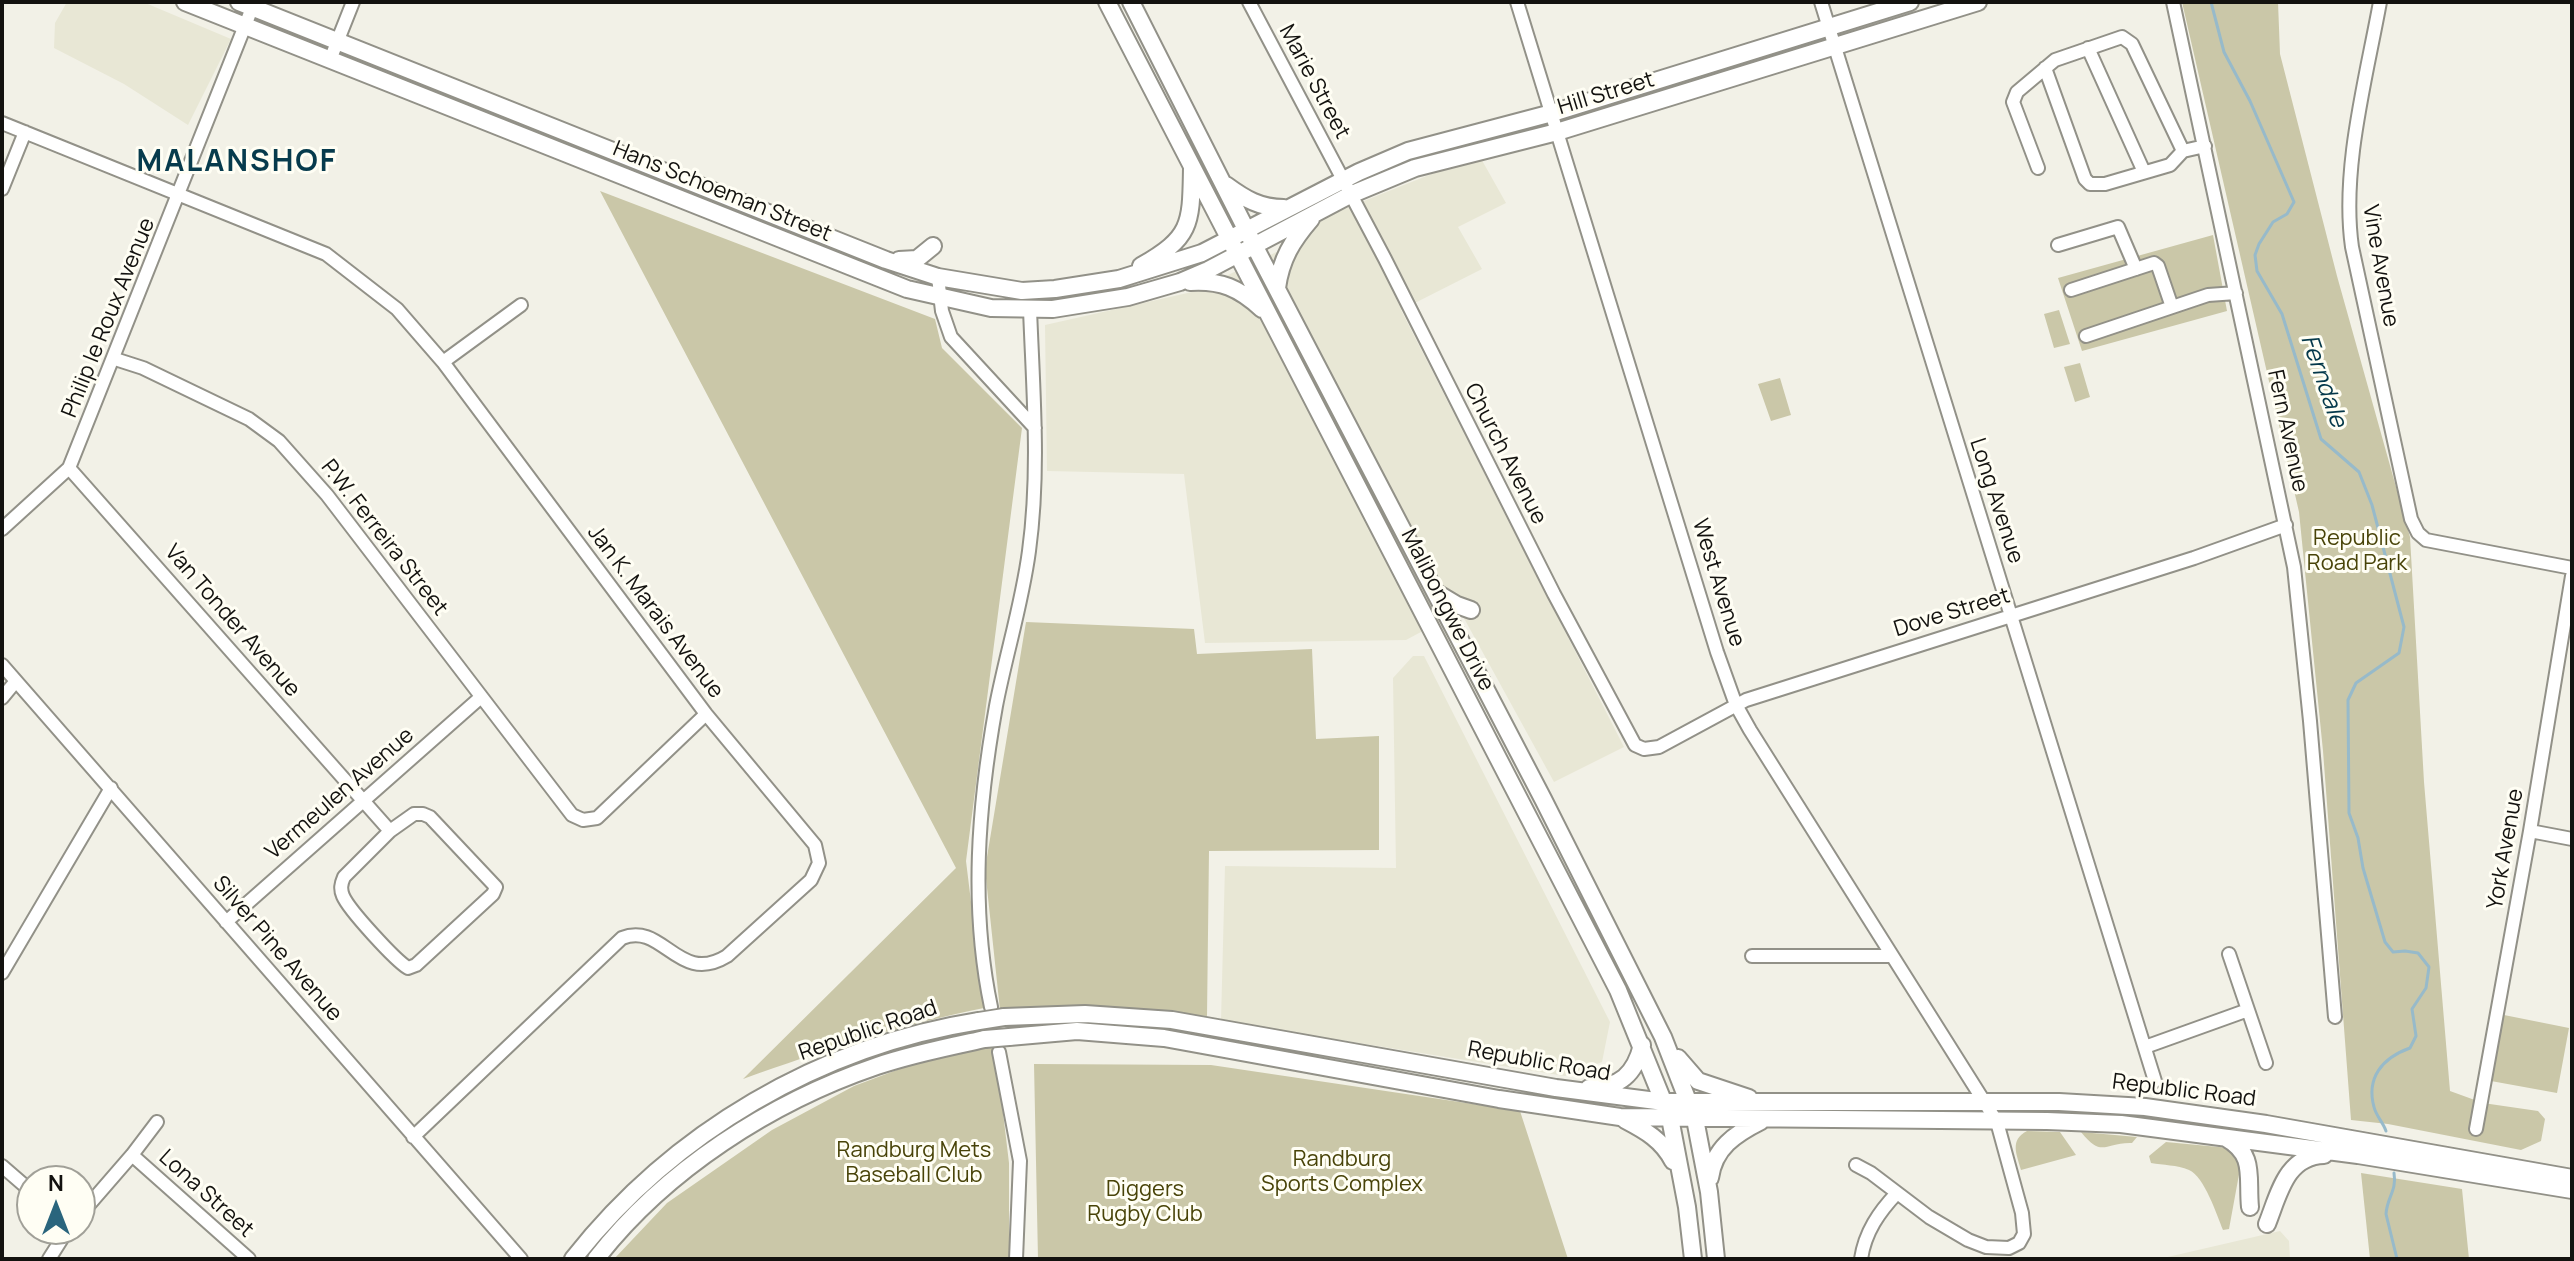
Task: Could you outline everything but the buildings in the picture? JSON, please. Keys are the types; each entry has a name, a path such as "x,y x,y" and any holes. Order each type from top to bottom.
{"main road":[{"name":"Hans Schoeman Street","path":"185,2 882,279 941,298 991,308 1030,309 1105,302 1180,282 1233,246 1247,229"},
{"name":"Malibongwe Drive","path":"1107,2 1618,990 1667,1110 1682,1181 1693,1259"},
{"name":"Malibongwe Drive","path":"1131,2 1663,1037 1695,1119 1709,1192 1716,1259"},
{"name":"Hill Street","path":"1254,245 1317,212 1347,187 1408,151 1552,113 1910,2"},
{"name":"Hill Street","path":"1247,229 1289,208 1347,187 1557,132 1978,2"},
{"name":"Hans Schoeman Street","path":"245,5 886,260 938,277 1022,291 1055,289 1119,279 1233,246 1254,245"},
{"path":"1119,279 1170,250 1183,233 1190,214 1192,166"},
{"path":"1224,184 1256,204 1269,208 1289,208"},
{"path":"1277,288 1287,250 1317,212"},
{"path":"886,260 917,259 933,246"},
{"path":"1180,282 1220,282 1251,299 1271,319"},
{"path":"1433,590 1470,612 1464,647"},
{"name":"Republic Road","path":"573,1259 597,1228 654,1173 688,1145 763,1096 802,1076 879,1046 919,1033 979,1021 998,1012 1172,1020 1556,1088 1667,1110 1695,1119 2121,1124 2358,1155 2572,1190"},
{"name":"Republic Road","path":"596,1259 637,1214 683,1173 777,1110 876,1066 985,1039 1077,1031 1164,1038 1524,1103 1620,1117 1667,1110 1689,1102 2098,1103 2198,1113 2572,1178"},
{"path":"1663,1037 1698,1081 1762,1102"},
{"path":"1556,1088 1596,1088 1618,1083 1636,1066 1642,1045"},
{"path":"1620,1117 1652,1134 1664,1146 1682,1181"},
{"path":"1709,1192 1711,1172 1719,1151 1730,1139 1763,1120"},
{"path":"2224,1136 2241,1148 2248,1161 2250,1207"},
{"path":"2267,1224 2287,1176 2301,1160 2316,1155 2358,1155"}],"street":[{"path":"330,60 353,2"},
{"name":"Marie Street","path":"1249,2 1347,187"},
{"name":"West Avenue","path":"1517,2 1736,705 1997,1122 2025,1224 2019,1243 2000,1248 1968,1240 1897,1193"},
{"name":"Long Avenue","path":"1821,2 2155,1081"},
{"name":"Fern Avenue","path":"2173,2 2286,525 2300,605 2335,1017"},
{"name":"Vine Avenue","path":"2380,2 2354,150 2348,213 2352,247 2409,511 2418,533 2433,542 2572,568"},
{"name":"Philip le Roux Avenue","path":"2,529 69,468 115,359 245,26 245,5"},
{"path":"2038,168 2013,102 2017,92 2062,56 2122,37 2129,39 2183,151"},
{"path":"2088,48 2144,172"},
{"path":"2045,68 2085,179 2096,185 2170,165 2183,151 2205,146"},
{"name":"Jan K. Marais Avenue","path":"2,123 326,254 397,309 443,362 706,714 815,845 819,863 816,873 727,956 715,963 703,966 692,963 642,936 622,938 413,1137"},
{"path":"2,189 25,132"},
{"name":"Church Avenue","path":"1347,187 1554,594 1635,745"},
{"path":"2058,245 2118,227 2136,269"},
{"path":"2071,290 2156,264 2172,307"},
{"path":"938,277 951,337 1035,428"},
{"path":"2086,336 2208,295 2236,293"},
{"path":"443,362 521,305"},
{"path":"998,1012 978,917 978,845 996,707 1022,593 1035,493 1030,309"},
{"name":"P.W. Ferreira Street","path":"115,359 143,368 249,419 279,441 327,495 572,815 583,820 597,818 706,714"},
{"name":"Van Tonder Avenue","path":"69,468 390,831"},
{"name":"Dove Street","path":"1635,745 1652,749 1670,743 1736,705 1781,688 2194,558 2286,525"},
{"name":"York Avenue","path":"2476,1129 2530,831 2565,661 2572,576"},
{"name":"Silver Pine Avenue","path":"2,665 521,1259"},
{"path":"2,698 16,681"},
{"name":"Vermeulen Avenue","path":"226,922 481,697"},
{"path":"2,973 111,788"},
{"path":"414,814 423,814 496,887 493,894 411,968 405,967 397,959 346,901 341,891 344,877 390,831 414,814"},
{"path":"2530,831 2572,839"},
{"path":"2229,954 2266,1063"},
{"path":"1752,956 1891,956"},
{"path":"2145,1047 2248,1010"},
{"path":"999,1052 1020,1161 1016,1259"},
{"name":"Lona Street","path":"157,1122 132,1155 249,1259"},
{"path":"96,1197 132,1155"},
{"path":"1856,1165 1897,1193 1872,1224 1861,1259"}],"shaded area":[{"path":"67,2 143,2 231,39 188,125 124,84 54,48 55,23"},
{"path":"1479,155 1506,203 1458,227 1482,269 1401,310 1624,747 1554,782 1460,611 1406,640 1205,643 1184,474 1047,471 1045,325 1192,292 1304,239 1324,217"},
{"path":"1413,656 1424,656 1610,1022 1602,1062 1565,1076 1221,1021 1225,866 1396,868 1393,678"},
{"path":"2280,1231 2289,1241 2290,1259 2159,1259"}],"green space":[{"name":"Republic Road Park","path":"2182,2 2278,2 2280,54 2337,276 2410,537 2424,782 2450,1091 2483,1103 2538,1111 2545,1119 2541,1141 2521,1150 2388,1124 2351,1120 2323,751 2299,512"},
{"path":"600,191 935,319 942,348 1022,428 966,861 984,1008 862,1039 743,1079 956,868"},
{"path":"2213,235 2227,311 2082,351 2058,278"},
{"path":"2059,310 2070,344 2054,348 2044,314"},
{"path":"2080,363 2090,397 2075,402 2064,367"},
{"path":"1780,378 1791,415 1771,421 1758,384"},
{"path":"1026,622 1194,629 1197,654 1312,649 1316,739 1379,736 1379,850 1209,851 1207,1016 1000,1010 985,869"},
{"path":"2504,1015 2569,1028 2557,1093 2491,1081"},
{"name":"Randburg Mets Baseball Club","path":"995,1046 1009,1163 1009,1259 614,1259 667,1203 772,1130 854,1086 921,1061"},
{"name":"Randburg Sports Complex","path":"1034,1064 1211,1065 1520,1111 1568,1259 1038,1259"},
{"path":"2027,1131 2060,1132 2076,1155 2021,1170 2016,1143"},
{"path":"2081,1132 2137,1137 2132,1143 2099,1147"},
{"path":"2166,1142 2229,1148 2238,1159 2240,1169 2229,1229 2223,1230 2195,1174 2180,1167 2151,1163 2149,1156"},
{"path":"2361,1173 2462,1189 2469,1259 2370,1259"}],"waterway":[{"name":"Ferndale","path":"2211,2 2224,52 2250,101 2294,202 2287,214 2273,222 2259,244 2255,255 2257,271 2282,314 2321,439 2359,472 2372,505 2404,627 2399,653 2356,683 2348,700 2349,813 2385,942 2393,952 2418,953 2429,967 2426,988 2412,1009 2416,1036 2410,1048 2391,1057 2374,1078 2374,1107 2386,1131"},
{"name":"Ferndale","path":"2394,1173 2386,1214 2397,1259"}],"district":[{"name":"MALANSHOF","path":"237,163"}],"park label":[{"name":"Diggers Rugby Club","path":"1145,1202"}]}
